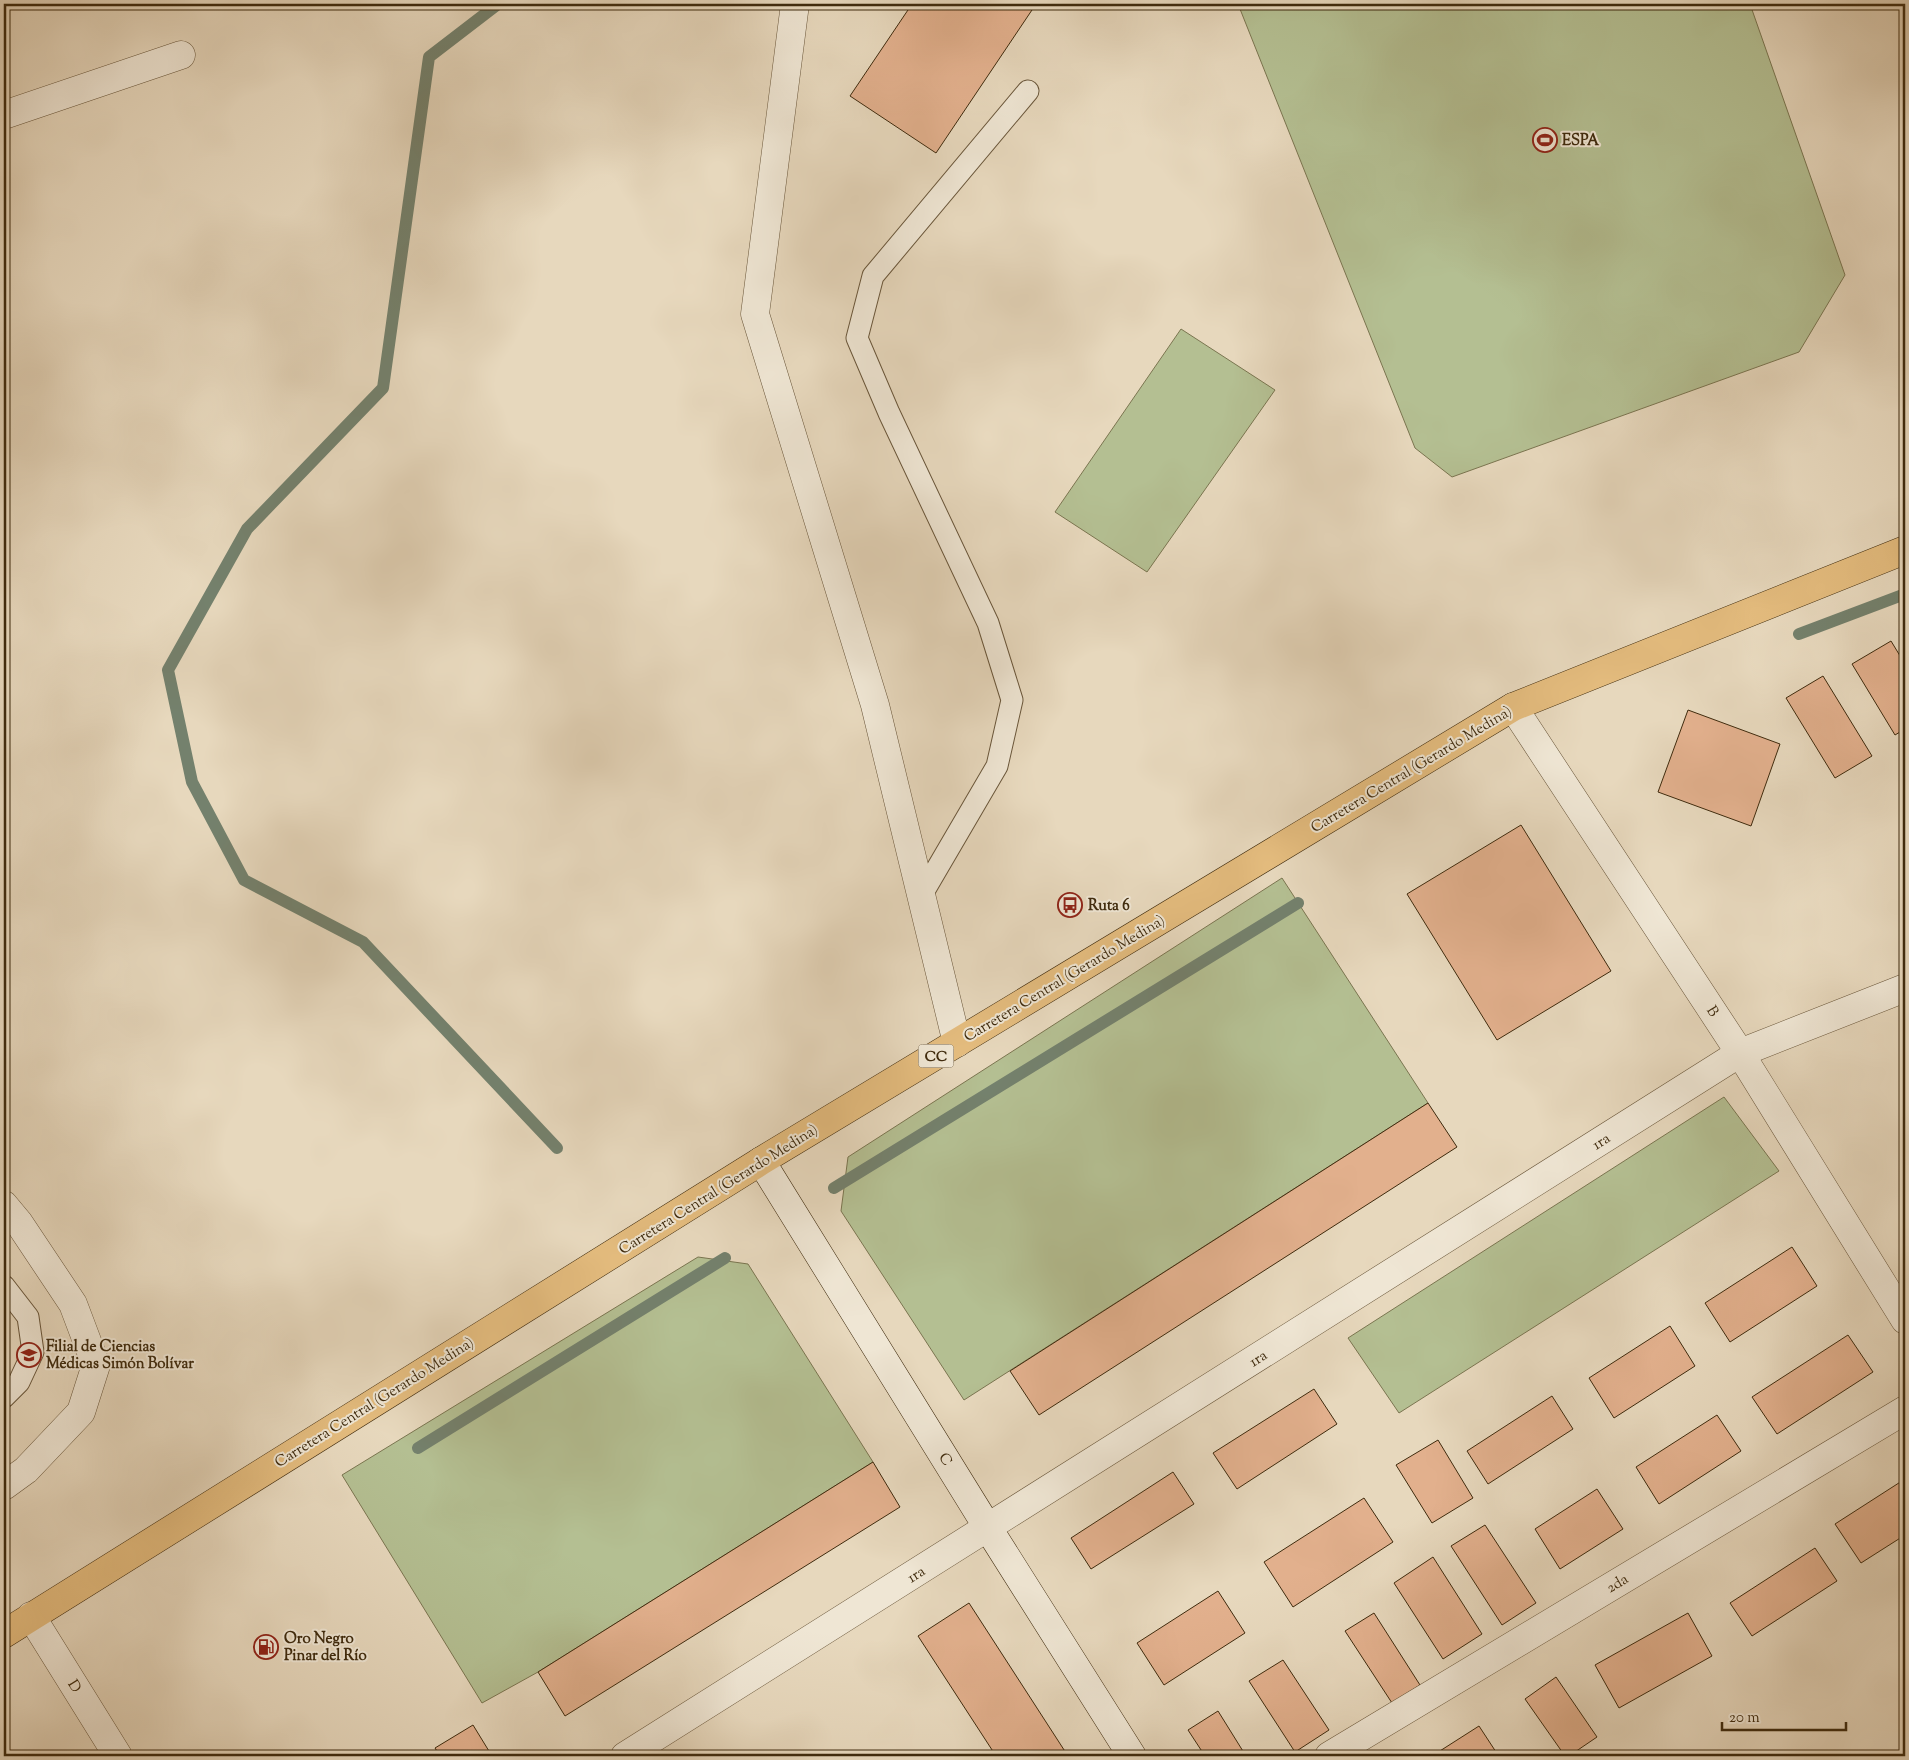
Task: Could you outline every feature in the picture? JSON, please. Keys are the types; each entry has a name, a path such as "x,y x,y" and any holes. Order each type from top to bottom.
{"main road":[{"name":"Carretera Central (Gerardo Medina)","path":"4,1634 761,1161 1513,707 1905,550"}],"street":[{"path":"795,4 755,314 874,705 957,1043"},
{"path":"4,115 181,55"},
{"name":"B","path":"1513,707 1740,1053 1905,1320"},
{"name":"1ra","path":"626,1756 1740,1053 1905,988"},
{"name":"C","path":"761,1161 988,1528 1132,1756"},
{"path":"4,1205 73,1304 96,1365 81,1412 26,1470 4,1486"},
{"name":"2da","path":"1329,1756 1905,1410"},
{"name":"D","path":"31,1616 118,1756"}],"lane":[{"path":"921,896 997,766 1012,700 988,623 889,413 857,338 873,276 1028,91"},
{"path":"4,1286 28,1317 33,1352 19,1382 4,1398"}],"green space":[{"name":"ESPA","path":"1238,4 1750,4 1845,275 1799,352 1452,477 1415,448"},
{"path":"1181,329 1275,390 1147,572 1055,512"},
{"path":"1282,878 1428,1103 964,1400 841,1211 848,1157"},
{"path":"1724,1097 1779,1171 1399,1413 1348,1338"},
{"path":"698,1257 748,1264 873,1462 538,1672 482,1703 342,1475"}],"building":[{"path":"912,4 1036,4 936,153 850,96"},
{"path":"1891,641 1905,664 1905,729 1895,735 1852,664"},
{"path":"1823,676 1872,756 1835,778 1786,698"},
{"path":"1688,710 1780,744 1751,826 1658,792"},
{"path":"1521,825 1611,971 1497,1040 1407,894"},
{"path":"1428,1103 1457,1147 1039,1415 1010,1371"},
{"path":"1792,1247 1817,1286 1730,1342 1705,1303"},
{"path":"1670,1326 1695,1366 1614,1418 1589,1378"},
{"path":"1848,1335 1873,1372 1777,1434 1752,1397"},
{"path":"1314,1389 1337,1424 1237,1489 1213,1453"},
{"path":"1552,1396 1573,1429 1488,1484 1467,1451"},
{"path":"1717,1415 1741,1451 1659,1504 1636,1467"},
{"path":"1438,1440 1473,1498 1432,1523 1396,1465"},
{"path":"873,1462 900,1507 565,1716 538,1672"},
{"path":"1173,1472 1194,1504 1091,1569 1071,1538"},
{"path":"1905,1479 1905,1535 1861,1563 1835,1524"},
{"path":"1597,1489 1623,1529 1560,1569 1535,1529"},
{"path":"1364,1498 1393,1542 1293,1607 1264,1562"},
{"path":"1485,1525 1536,1603 1502,1625 1451,1546"},
{"path":"1815,1548 1837,1581 1752,1636 1730,1603"},
{"path":"1433,1557 1482,1634 1443,1659 1394,1583"},
{"path":"1218,1591 1245,1633 1164,1685 1137,1643"},
{"path":"969,1603 1068,1756 996,1756 918,1636"},
{"path":"1374,1613 1420,1685 1392,1703 1345,1631"},
{"path":"1688,1613 1712,1656 1619,1708 1595,1665"},
{"path":"1283,1660 1329,1730 1295,1752 1249,1681"},
{"path":"1556,1677 1597,1737 1569,1756 1565,1756 1525,1699"},
{"path":"1218,1711 1246,1756 1205,1756 1188,1730"},
{"path":"473,1725 492,1756 440,1756 435,1748"},
{"path":"1479,1726 1497,1756 1432,1756"}],"waterway":[{"path":"498,4 429,57 383,388 247,529 168,670 192,782 244,880 363,942 557,1148"},
{"path":"1799,634 1905,594"},
{"path":"834,1188 1298,903"},
{"path":"418,1448 725,1258"}],"place":[{"name":"ESPA","path":"1545,140"},
{"name":"Ruta 6","path":"1070,905"},
{"name":"Filial de Ciencias Médicas Simón Bolívar","path":"29,1355"},
{"name":"Oro Negro Pinar del Río","path":"266,1647"}]}
